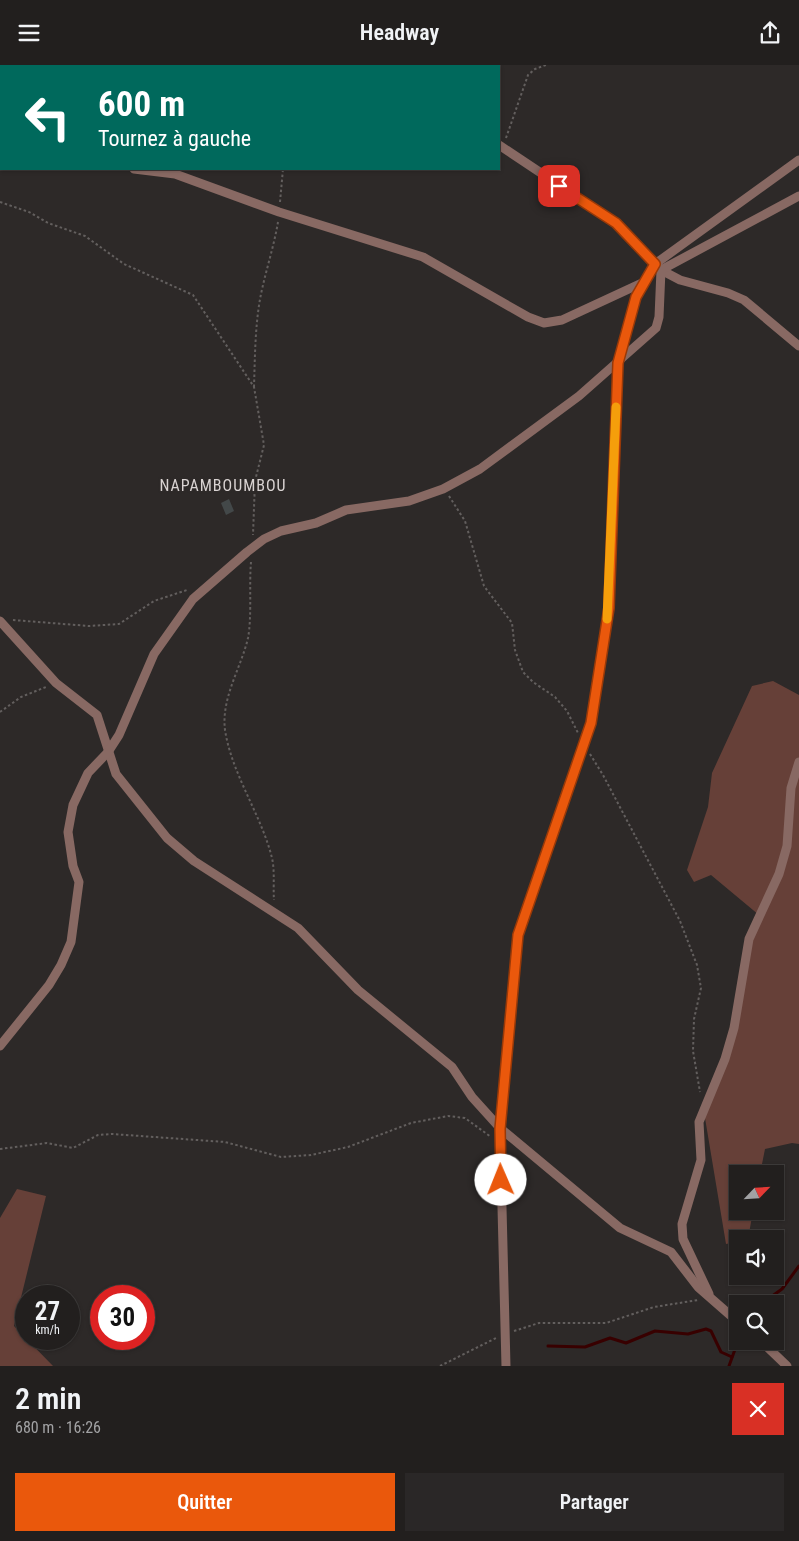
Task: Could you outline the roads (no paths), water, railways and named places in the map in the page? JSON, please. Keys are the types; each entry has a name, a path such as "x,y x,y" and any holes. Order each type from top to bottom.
{"street":[{"path":"501,146 616,223 658,267 680,280 728,293 744,300 799,346"},
{"path":"506,1366 500,1129 518,935 591,723 609,608 618,363 636,297 645,282 658,267 799,160"},
{"path":"142,170 176,174 279,212 423,257 528,317 544,323 562,320 645,282"},
{"path":"658,267 799,196"},
{"path":"0,1046 48,985 61,965 71,942 79,882 73,865 68,832 73,805 88,773 108,752 119,735 154,654 208,583 264,539 281,531 316,523 346,509 409,501 443,489 480,469 579,396 656,328 659,317 658,267"},
{"path":"4,621 56,683 97,715 116,774 167,839 194,861 298,928 358,990 452,1067 472,1097 500,1129 620,1229 671,1253 698,1287 729,1315"},
{"path":"711,1299 683,1239 682,1224 701,1160 699,1122 725,1059 734,1028 748,939 779,874 787,846 791,789 799,762"},
{"path":"770,1350 787,1366"}],"waterway":[{"path":"774,1295 782,1289 799,1266"},
{"path":"548,1346 585,1347 610,1338 626,1343 655,1331 688,1334 706,1329 711,1331 721,1352 732,1357"},
{"path":"729,1366 735,1350"}],"district":[{"name":"NAPAMBOUMBOU","path":"223,485"}]}
